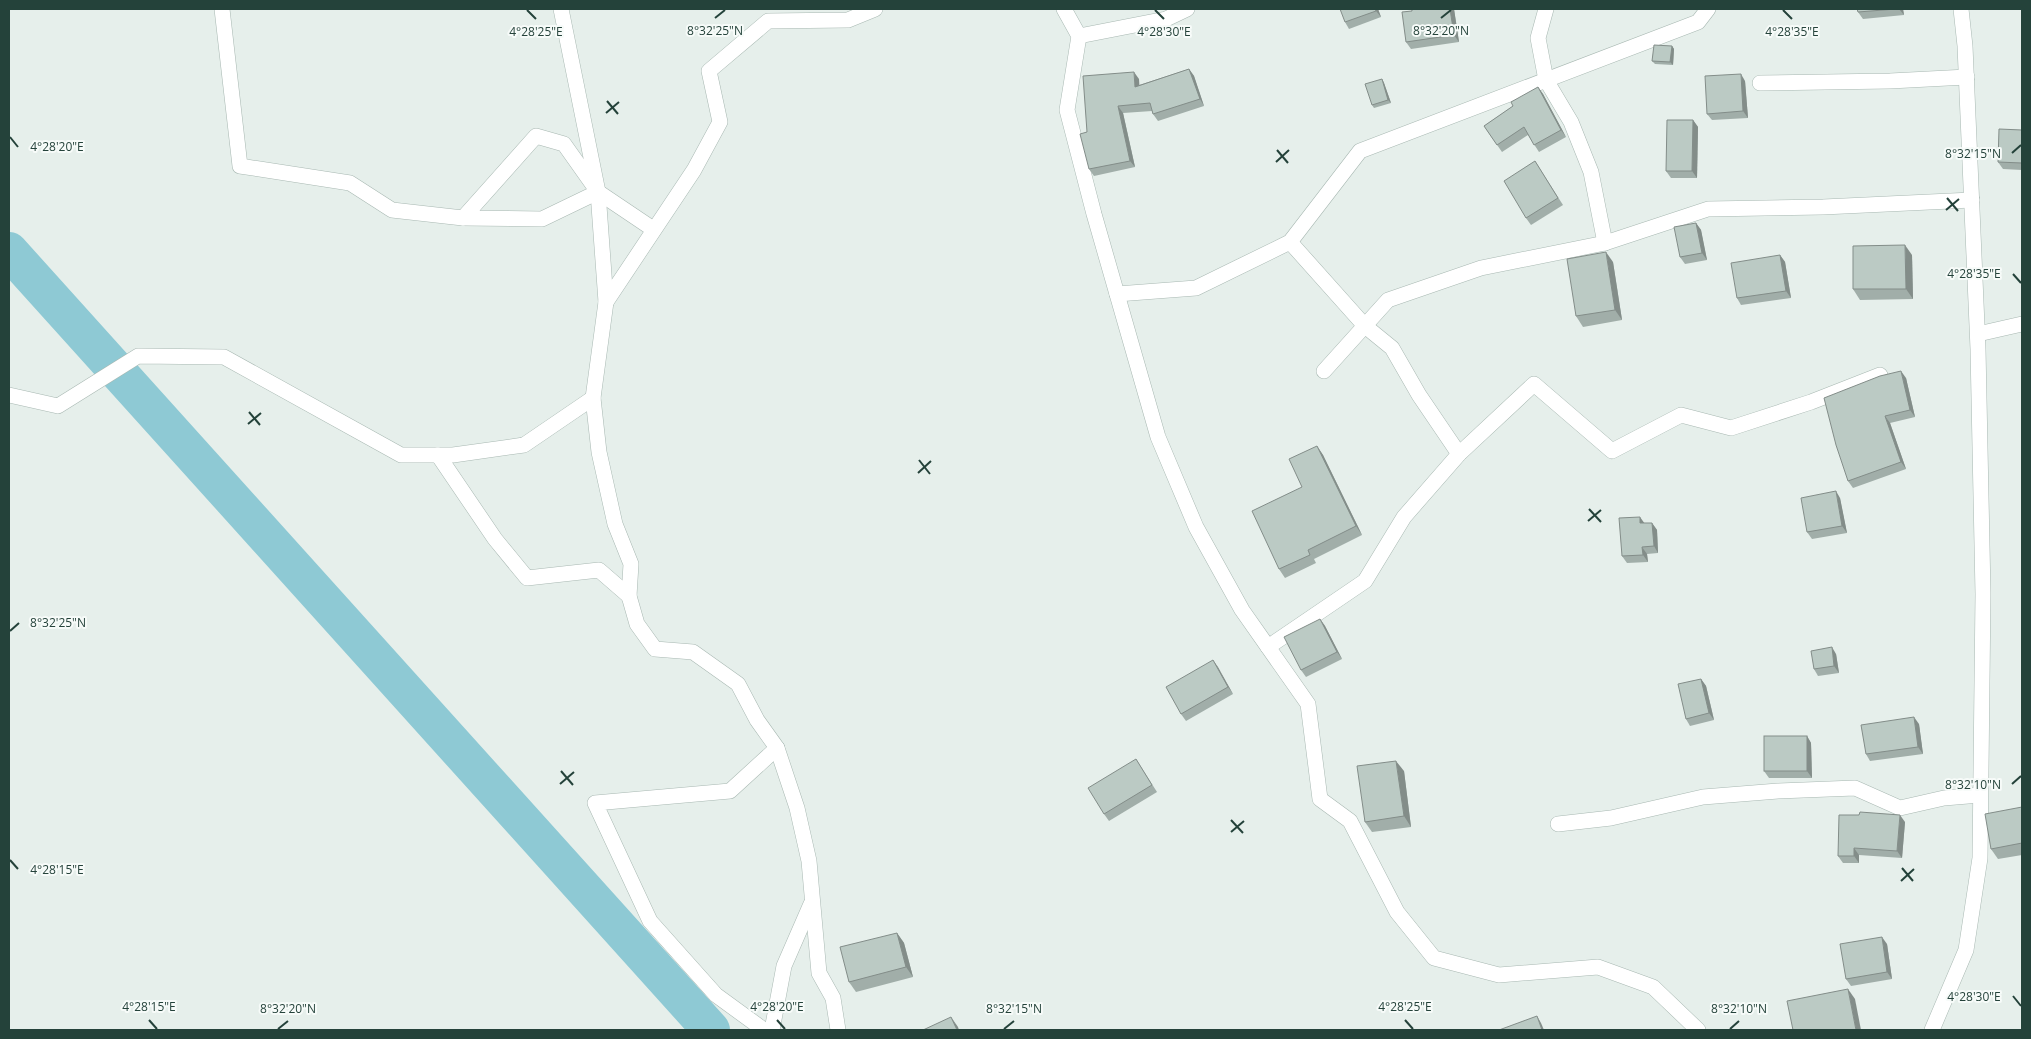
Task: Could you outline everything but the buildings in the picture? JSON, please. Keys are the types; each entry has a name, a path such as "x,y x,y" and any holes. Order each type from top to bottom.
{"street":[{"path":"222,9 240,166 350,183 392,210 463,218 542,219 598,192"},
{"path":"562,9 598,192 606,302 593,398 601,461 615,524 631,564 629,596 637,624 655,649 693,652 738,684 757,720 777,748 799,817 809,860 819,973 833,998 838,1030"},
{"path":"606,302 694,170 720,122 709,70 768,21 848,20 875,9"},
{"path":"1064,9 1079,36 1067,110 1158,437 1192,518 1242,610 1308,704 1320,798 1350,821 1397,912 1434,958 1499,975 1598,968 1653,987 1698,1030"},
{"path":"1079,36 1166,19 1187,9"},
{"path":"1546,9 1538,38 1546,80 1570,122 1591,172 1605,243"},
{"path":"1117,294 1196,288 1290,242 1360,150 1698,22 1708,9"},
{"path":"1932,1030 1966,950 1980,858 1983,594 1978,334 1967,77 1961,9"},
{"path":"1760,83 1890,81 1967,77"},
{"path":"463,218 536,136 564,144 598,192 654,230"},
{"path":"1324,371 1388,300 1481,268 1605,243 1708,209 1824,207 1972,200"},
{"path":"1290,242 1364,326 1392,348 1419,395 1459,454"},
{"path":"1978,334 2022,324"},
{"path":"9,396 58,406 138,356 224,357 401,456 438,455 524,445 593,398"},
{"path":"1268,647 1365,581 1404,517 1459,454 1534,384 1612,452 1681,416 1731,428 1811,402 1880,375"},
{"path":"438,455 495,539 527,578 599,570 629,596"},
{"path":"764,1030 716,995 650,921 595,803 730,791 777,748"},
{"path":"1558,824 1611,818 1703,797 1778,791 1855,788 1900,808 1944,798 1980,794"},
{"path":"772,1030 784,966 812,901"}],"waterway":[{"path":"9,251 711,1030"}]}
